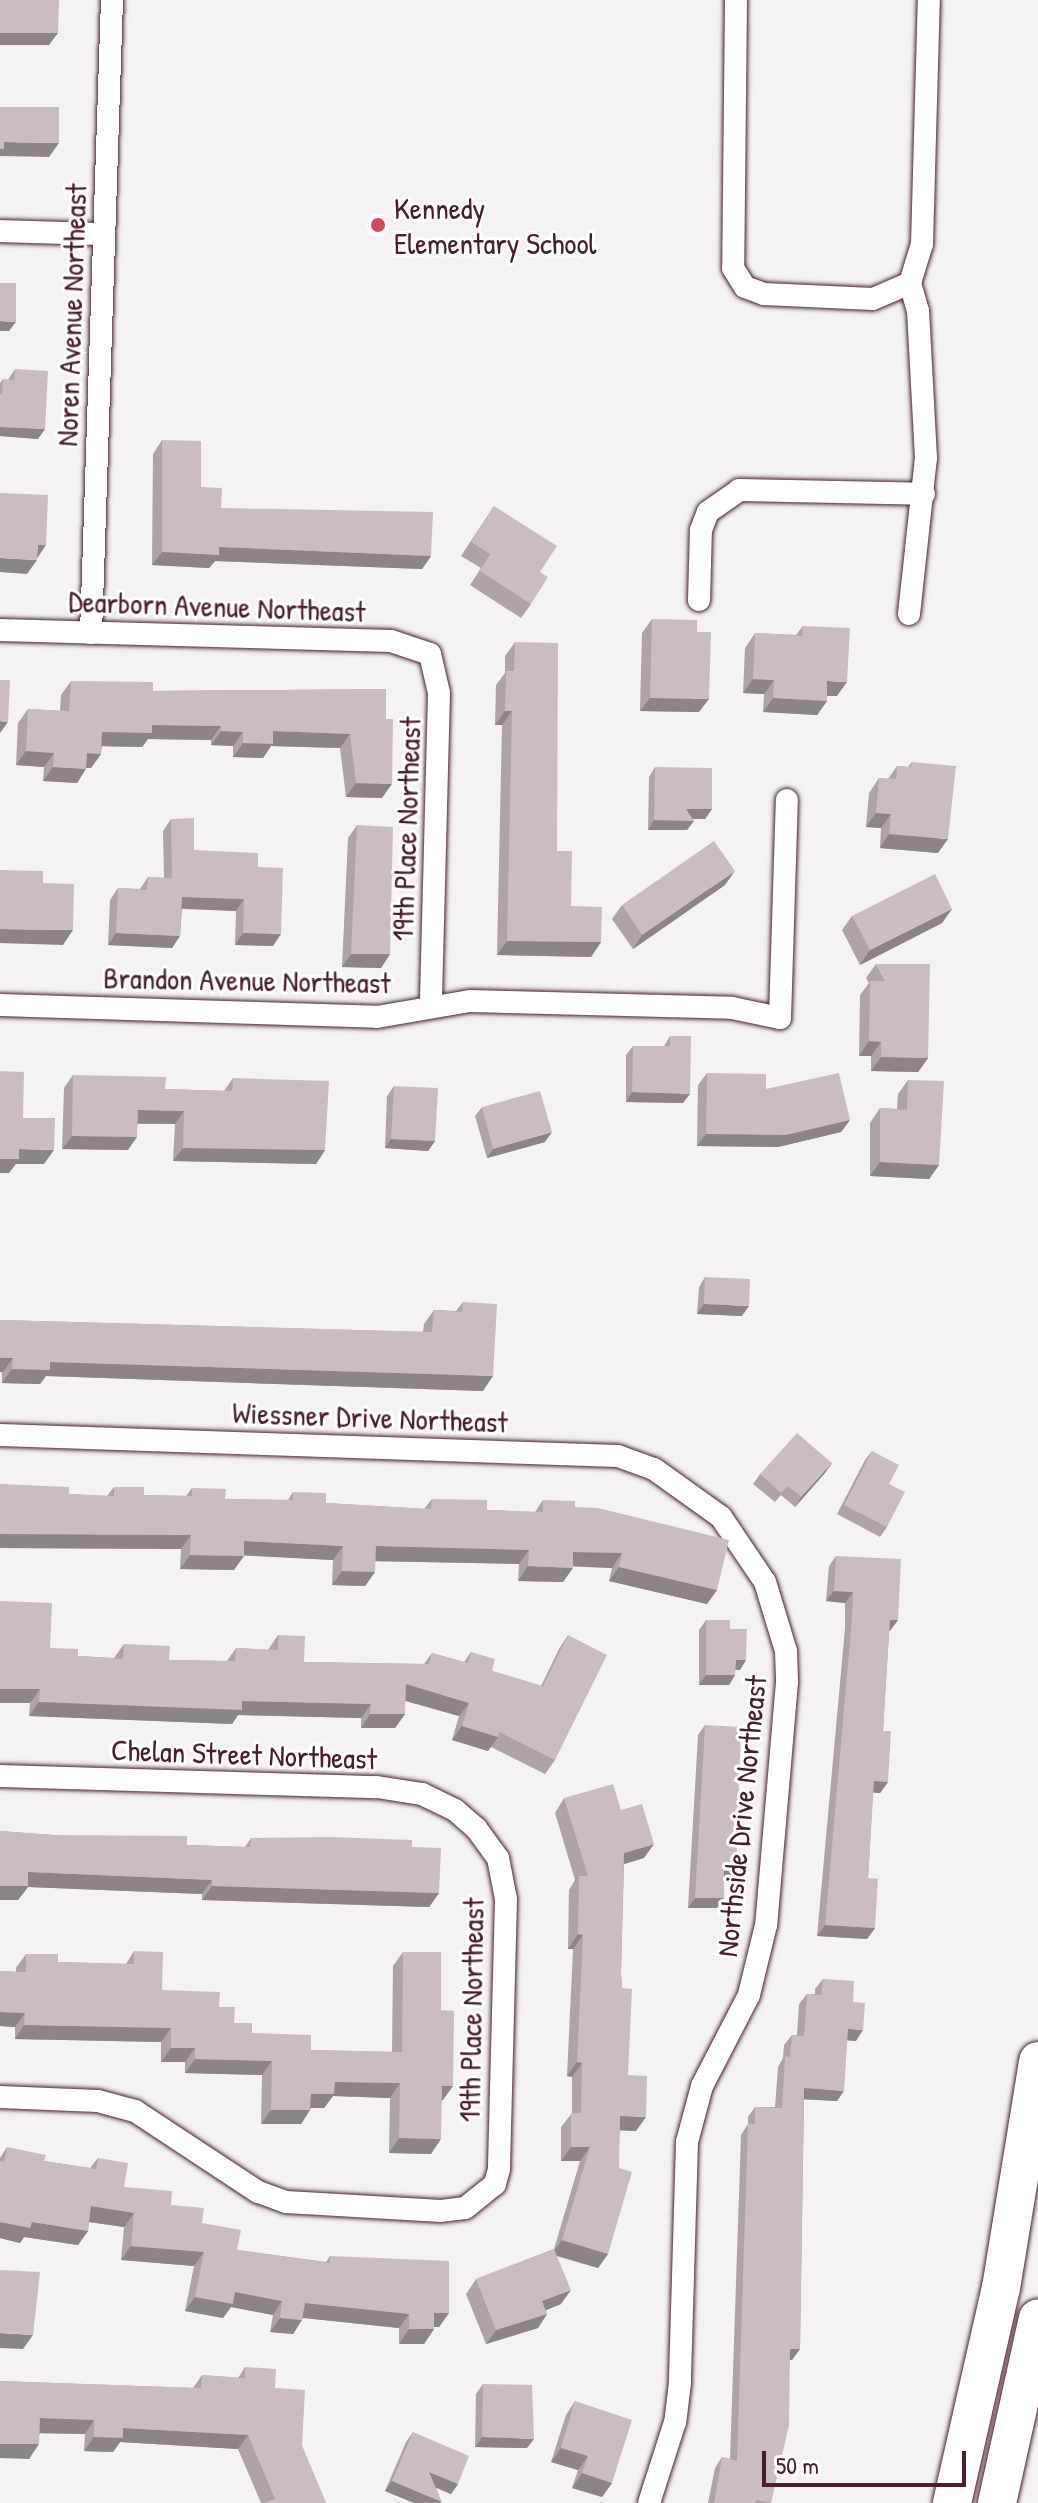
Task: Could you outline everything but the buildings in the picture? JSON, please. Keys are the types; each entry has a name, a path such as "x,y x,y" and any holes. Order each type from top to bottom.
{"highway":[{"path":"952,2503 1001,2288 1038,2061"},
{"path":"997,2503 1038,2318"}],"street":[{"name":"Noren Avenue Northeast","path":"91,633 112,0"},
{"path":"736,0 733,268 745,287 788,297 873,299 910,283"},
{"path":"909,614 924,494 920,327 910,283 922,244 929,0"},
{"path":"0,231 104,234"},
{"path":"699,600 701,530 708,512 739,490 924,494"},
{"name":"Dearborn Avenue Northeast","path":"0,630 391,641 430,654"},
{"name":"19th Place Northeast","path":"430,654 439,693 431,1007"},
{"name":"Brandon Avenue Northeast","path":"0,1005 377,1017 470,1001 701,1007 780,1018 787,800"},
{"name":"Wiessner Drive Northeast","path":"0,1435 618,1456 654,1469 721,1517"},
{"name":"Northside Drive Northeast","path":"649,2503 675,2422 680,2383 687,2142 702,2086 739,2021 761,1953 785,1714 786,1651 777,1615 765,1582 721,1517"},
{"name":"Chelan Street Northeast","path":"0,1776 377,1787 422,1794 455,1810 476,1828"},
{"name":"19th Place Northeast","path":"0,2097 98,2101 135,2111 258,2192 286,2202 441,2211 465,2208 484,2196 499,2169 506,1899 498,1858 476,1828"}],"place":[{"name":"Kennedy Elementary School","path":"378,225"}]}
